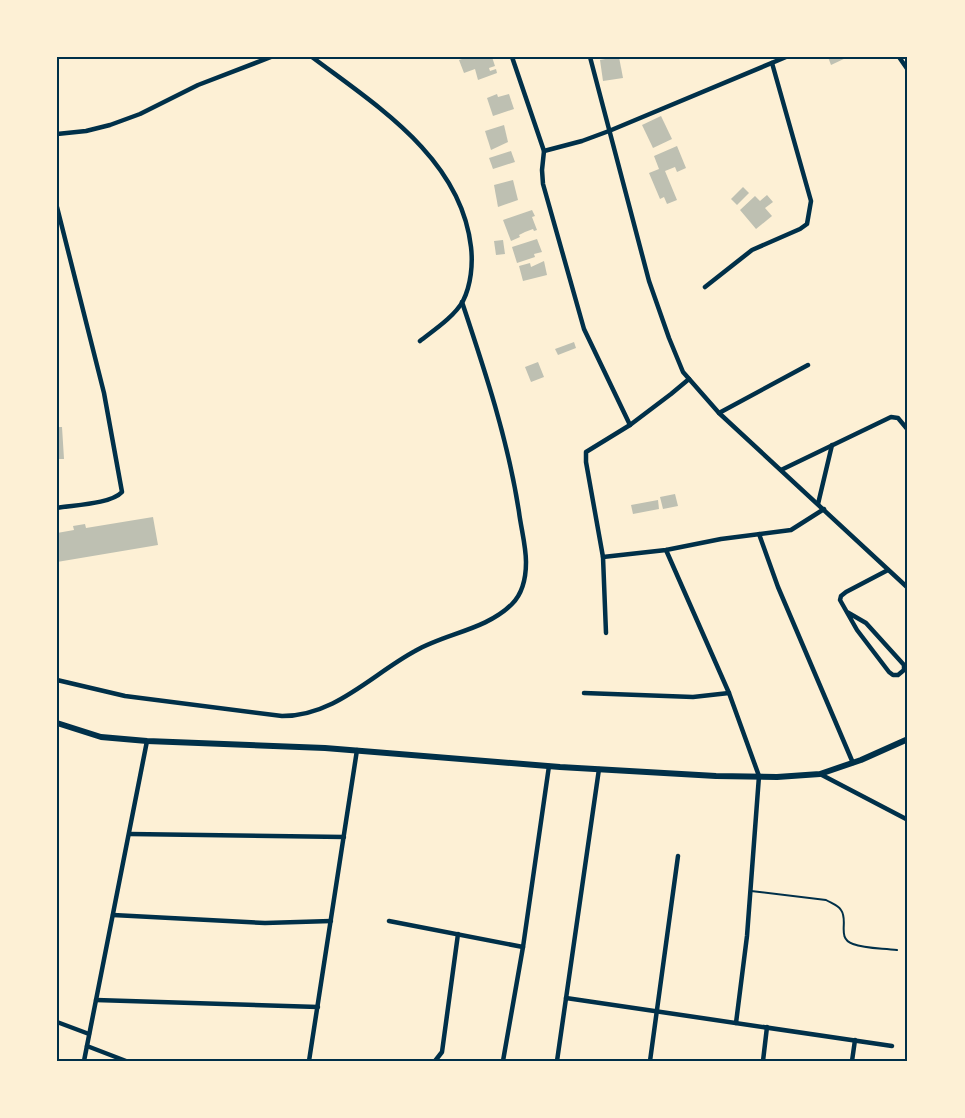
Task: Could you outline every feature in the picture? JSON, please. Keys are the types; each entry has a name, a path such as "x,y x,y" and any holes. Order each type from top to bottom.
{"main road":[{"path":"57,723 101,737 147,741 357,750 549,766 716,776 820,774 853,763 908,739"}],"street":[{"path":"57,134 86,131 130,118 198,85 271,57"},
{"path":"312,57 397,123 425,150 442,171 461,205 469,230 472,256 470,280 462,302 440,326 420,341"},
{"path":"512,57 544,151 543,184 584,329 630,425"},
{"path":"590,57 649,281 683,372 719,413 908,588"},
{"path":"544,151 609,131 786,57"},
{"path":"899,57 908,70"},
{"path":"705,286 752,250 807,224 811,201 772,63"},
{"path":"57,207 104,393 122,492 118,497 110,500 57,508"},
{"path":"57,680 125,696 282,716 299,716 312,713 358,690 414,651 434,641 486,622 513,604 522,591 526,559 517,498 508,450 462,302"},
{"path":"719,413 808,365"},
{"path":"606,633 603,557 586,456 591,448 630,425 672,394 688,379"},
{"path":"781,470 891,417 898,418 908,430"},
{"path":"818,504 832,445"},
{"path":"603,557 666,550 721,539 791,530 824,509"},
{"path":"759,534 778,587 853,763"},
{"path":"666,550 729,693 759,776 747,936 736,1023"},
{"path":"847,612 866,623 904,665 902,673 893,675 889,672 857,630 840,600 841,596 888,570"},
{"path":"584,693 693,698 729,693"},
{"path":"84,1061 147,741"},
{"path":"309,1061 357,750"},
{"path":"503,1061 549,766"},
{"path":"556,1061 599,769"},
{"path":"820,774 908,820"},
{"path":"130,834 344,837"},
{"path":"650,1061 678,856"},
{"path":"113,915 265,923 331,921"},
{"path":"389,921 522,947"},
{"path":"435,1061 442,1052 458,934"},
{"path":"566,998 892,1046"},
{"path":"96,1000 318,1007"},
{"path":"57,1022 89,1034"},
{"path":"763,1061 767,1027"},
{"path":"852,1061 855,1040"},
{"path":"87,1046 126,1061"}],"lane":[{"path":"750,891 826,900 841,910 843,935 846,940 853,944 897,950"}],"building":[{"path":"468,57 492,57 495,66 489,68 490,71 496,69 497,73 478,80 475,69 464,73 459,60"},
{"path":"619,57 623,78 603,81 600,60"},
{"path":"828,57 848,57 831,65"},
{"path":"497,94 498,97 509,94 514,109 493,116 487,98"},
{"path":"661,116 672,139 653,148 642,125"},
{"path":"504,125 508,142 491,150 485,131"},
{"path":"677,146 686,168 677,172 675,167 665,171 677,200 667,204 664,197 660,199 649,173 659,169 654,156"},
{"path":"511,151 515,162 493,169 489,158"},
{"path":"513,180 518,200 498,207 494,185"},
{"path":"743,187 749,193 737,205 731,199"},
{"path":"767,195 773,202 765,208 772,216 756,229 740,210 755,196 760,201"},
{"path":"532,210 537,230 525,232 511,241 503,220"},
{"path":"537,239 542,252 517,263 512,247"},
{"path":"503,240 505,254 496,255 494,241"},
{"path":"544,261 547,275 523,281 519,266 530,263 531,267"},
{"path":"574,342 576,348 558,355 555,349"},
{"path":"538,362 544,377 531,382 525,367"},
{"path":"57,427 62,427 64,459 57,459"},
{"path":"675,494 678,506 663,509 660,497"},
{"path":"658,500 659,509 633,514 631,505"},
{"path":"153,517 158,545 57,562 57,533 74,530 73,526 85,524 86,528"}]}
